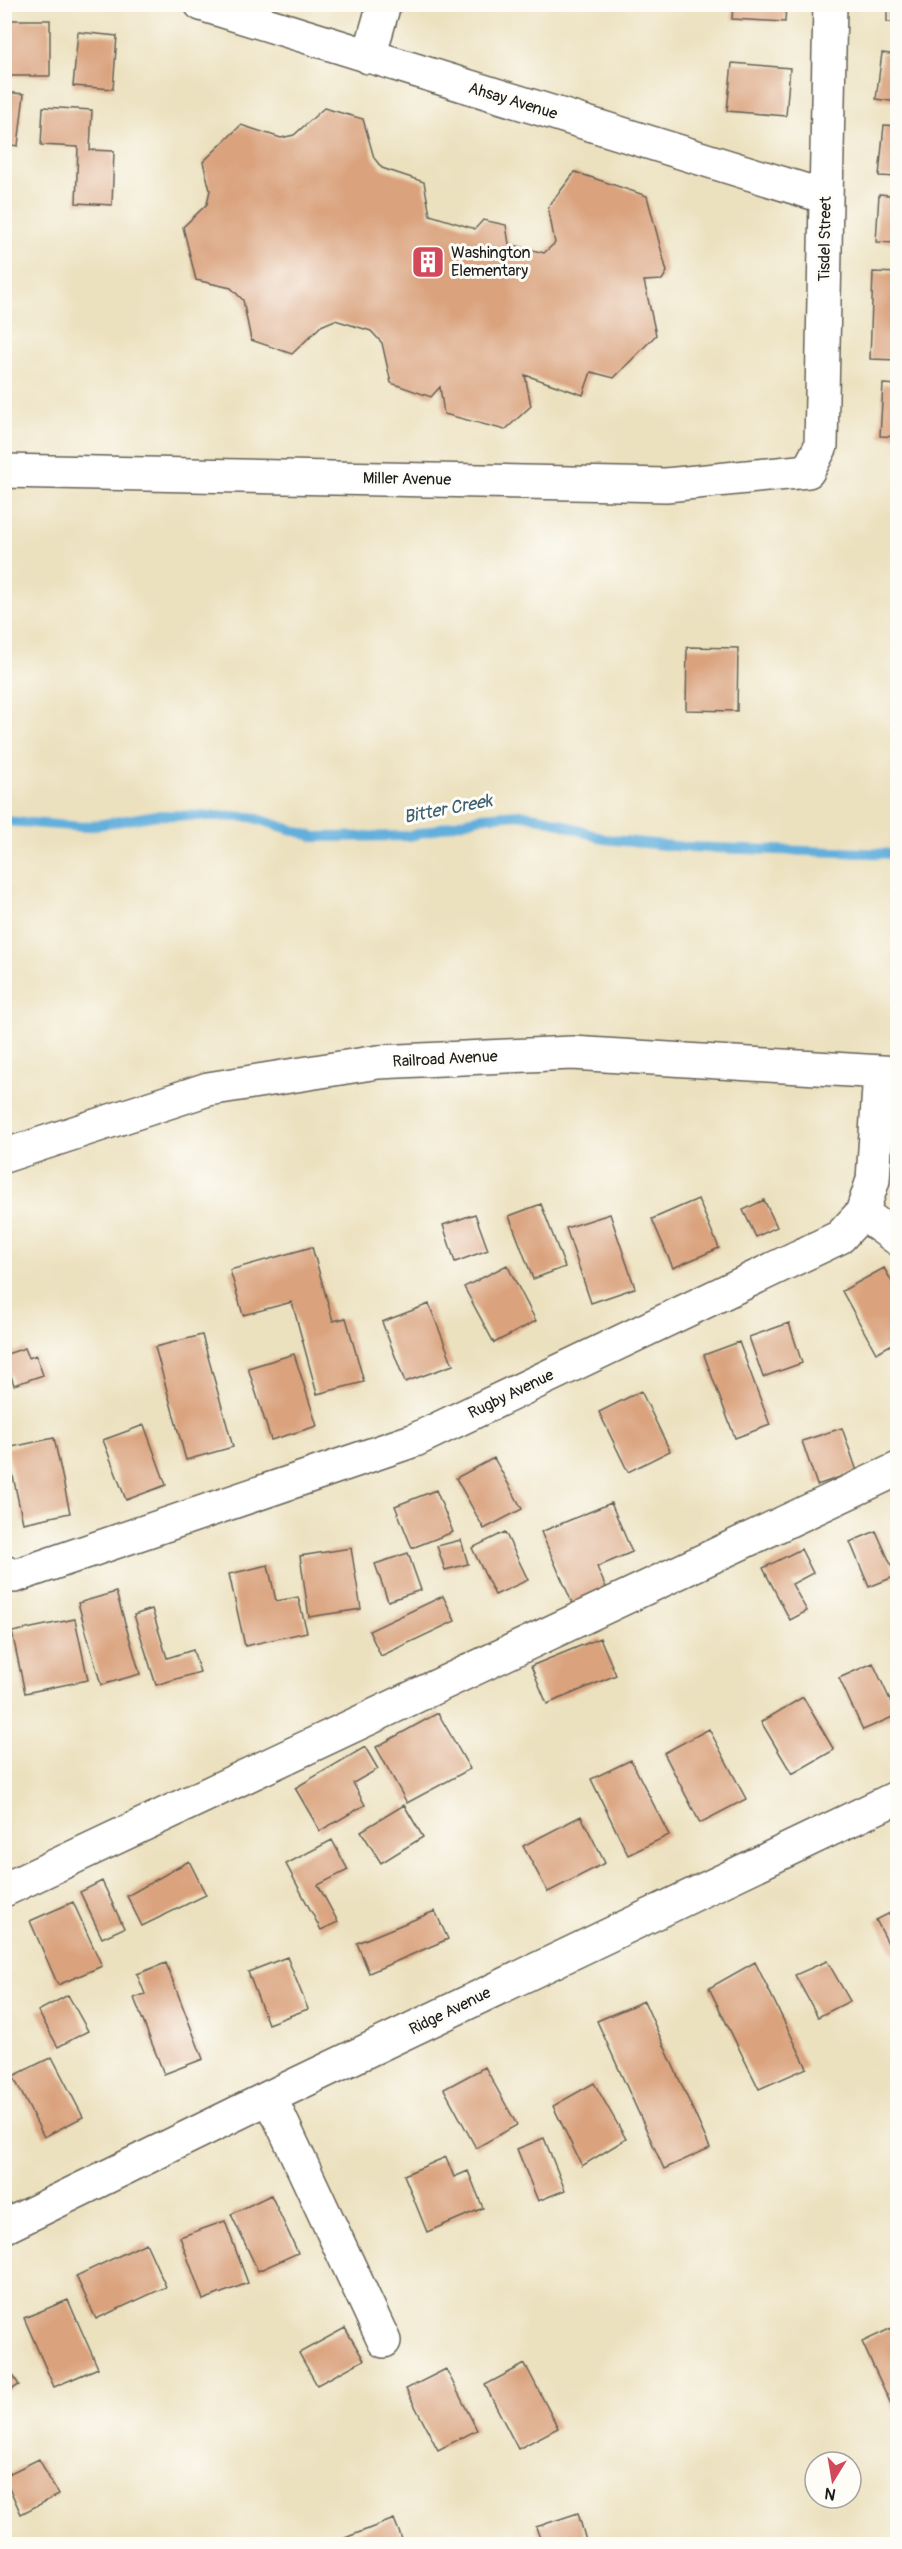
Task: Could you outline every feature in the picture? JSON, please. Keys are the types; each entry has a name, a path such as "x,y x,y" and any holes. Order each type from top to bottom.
{"street":[{"name":"Ahsay Avenue","path":"201,4 826,197"},
{"path":"369,57 384,4"},
{"name":"Tisdel Street","path":"808,471 821,446 830,4"},
{"name":"Miller Avenue","path":"4,471 666,485 808,471"},
{"name":"Railroad Avenue","path":"4,1156 208,1089 378,1062 572,1053 889,1072"},
{"name":"Rugby Avenue","path":"4,1572 15,1576 415,1440 840,1237 862,1213 873,1180 889,1072"},
{"path":"862,1213 897,1239"},
{"path":"4,1890 897,1469"},
{"name":"Ridge Avenue","path":"4,2227 897,1797"},
{"path":"270,2097 384,2341"}],"building":[{"path":"733,4 786,4 785,22 732,19"},
{"path":"887,4 898,4 898,22 887,22"},
{"path":"4,20 50,20 50,76 4,76"},
{"path":"78,32 117,36 113,89 73,86"},
{"path":"882,53 898,55 898,102 876,99"},
{"path":"732,63 790,68 786,116 727,111"},
{"path":"4,92 24,94 18,146 4,144"},
{"path":"43,107 92,110 90,150 114,151 112,205 76,203 78,147 41,145"},
{"name":"Washington Elementary","path":"324,108 363,119 374,158 382,168 424,182 430,215 475,229 483,220 506,225 509,244 544,253 555,243 548,207 575,172 647,196 667,272 662,280 644,281 656,335 614,378 591,372 583,395 525,375 531,406 505,430 444,414 440,387 431,397 391,383 382,343 371,331 335,320 321,326 292,354 251,340 243,300 231,288 196,280 183,227 207,204 210,190 203,162 241,125 281,138 294,135"},
{"path":"884,125 898,126 898,177 879,176"},
{"path":"879,194 898,196 898,243 876,242"},
{"path":"873,272 898,273 898,360 870,359"},
{"path":"883,384 898,385 898,437 880,436"},
{"path":"687,647 738,648 737,711 686,710"},
{"path":"698,1199 719,1248 673,1268 652,1219"},
{"path":"764,1200 777,1227 756,1237 743,1210"},
{"path":"541,1204 565,1267 533,1279 509,1216"},
{"path":"475,1214 488,1250 455,1262 443,1225"},
{"path":"610,1214 635,1288 591,1303 566,1228"},
{"path":"312,1247 333,1321 346,1318 364,1382 317,1394 292,1302 243,1315 230,1270"},
{"path":"507,1265 536,1321 494,1343 464,1287"},
{"path":"884,1268 898,1292 898,1341 876,1353 842,1291"},
{"path":"429,1304 453,1365 405,1382 382,1322"},
{"path":"789,1323 802,1363 763,1377 749,1337"},
{"path":"202,1335 233,1447 186,1460 155,1347"},
{"path":"739,1342 770,1425 735,1438 704,1355"},
{"path":"25,1348 29,1358 36,1355 43,1375 14,1385 4,1355"},
{"path":"294,1354 317,1426 271,1440 248,1368"},
{"path":"641,1391 670,1451 628,1472 599,1412"},
{"path":"144,1425 166,1485 126,1500 103,1440"},
{"path":"842,1428 857,1471 817,1485 802,1441"},
{"path":"54,1438 70,1513 23,1523 7,1448"},
{"path":"494,1458 522,1509 484,1529 456,1478"},
{"path":"436,1490 453,1532 412,1548 395,1506"},
{"path":"611,1503 632,1552 597,1567 608,1592 574,1607 541,1532"},
{"path":"876,1531 896,1576 869,1587 850,1542"},
{"path":"505,1532 528,1580 495,1595 472,1548"},
{"path":"461,1540 468,1564 445,1570 437,1546"},
{"path":"351,1548 361,1609 309,1617 300,1556"},
{"path":"801,1549 813,1573 792,1584 807,1611 790,1620 763,1568"},
{"path":"408,1553 421,1590 388,1601 375,1564"},
{"path":"268,1565 276,1601 298,1597 307,1632 245,1646 229,1574"},
{"path":"116,1592 140,1674 101,1685 78,1603"},
{"path":"443,1596 455,1621 381,1656 369,1631"},
{"path":"152,1609 167,1658 193,1650 200,1672 156,1685 134,1615"},
{"path":"75,1619 88,1680 25,1693 12,1632"},
{"path":"600,1638 616,1675 547,1704 531,1666"},
{"path":"873,1663 897,1715 863,1730 839,1678"},
{"path":"803,1697 834,1750 792,1774 761,1722"},
{"path":"438,1713 470,1769 407,1803 376,1747"},
{"path":"709,1729 746,1799 700,1823 664,1753"},
{"path":"365,1747 378,1769 353,1783 365,1805 320,1831 295,1788"},
{"path":"631,1760 669,1835 628,1855 591,1779"},
{"path":"404,1805 423,1837 381,1863 361,1831"},
{"path":"581,1816 605,1863 548,1892 523,1846"},
{"path":"332,1840 348,1870 318,1885 338,1922 321,1930 286,1864"},
{"path":"189,1861 206,1895 142,1926 127,1896"},
{"path":"102,1881 124,1928 102,1938 80,1892"},
{"path":"73,1902 102,1966 58,1985 30,1921"},
{"path":"898,1909 898,1962 876,1920"},
{"path":"435,1911 448,1939 369,1973 357,1943"},
{"path":"287,1957 308,2009 268,2024 248,1972"},
{"path":"827,1961 850,2001 818,2017 795,1975"},
{"path":"755,1962 807,2068 759,2089 709,1988"},
{"path":"166,1963 203,2059 164,2074 134,1998 145,1994 137,1974"},
{"path":"68,1995 88,2031 58,2047 38,2011"},
{"path":"644,2001 710,2148 664,2169 597,2021"},
{"path":"52,2057 83,2117 44,2137 13,2076"},
{"path":"485,2067 517,2125 476,2148 444,2089"},
{"path":"594,2083 626,2139 582,2166 553,2106"},
{"path":"544,2138 565,2190 538,2201 517,2149"},
{"path":"446,2157 454,2177 468,2171 483,2208 427,2232 404,2175"},
{"path":"271,2195 298,2253 258,2271 231,2214"},
{"path":"225,2221 248,2283 203,2300 180,2237"},
{"path":"146,2243 166,2287 96,2319 76,2276"},
{"path":"68,2300 98,2368 54,2387 24,2318"},
{"path":"898,2325 898,2419 862,2342"},
{"path":"345,2328 364,2360 317,2385 299,2353"},
{"path":"4,2361 19,2385 4,2394"},
{"path":"525,2364 558,2428 518,2449 485,2385"},
{"path":"446,2369 477,2430 438,2450 406,2389"},
{"path":"39,2459 58,2495 21,2514 4,2476"},
{"path":"578,2513 587,2544 542,2544 536,2527"},
{"path":"394,2519 404,2544 348,2544 345,2538"}],"waterway":[{"name":"Bitter Creek","path":"4,821 85,827 157,815 251,817 315,837 410,836 482,817 519,814 547,819 604,839 684,847 898,854"}],"place":[{"name":"Washington Elementary","path":"428,262"}]}
